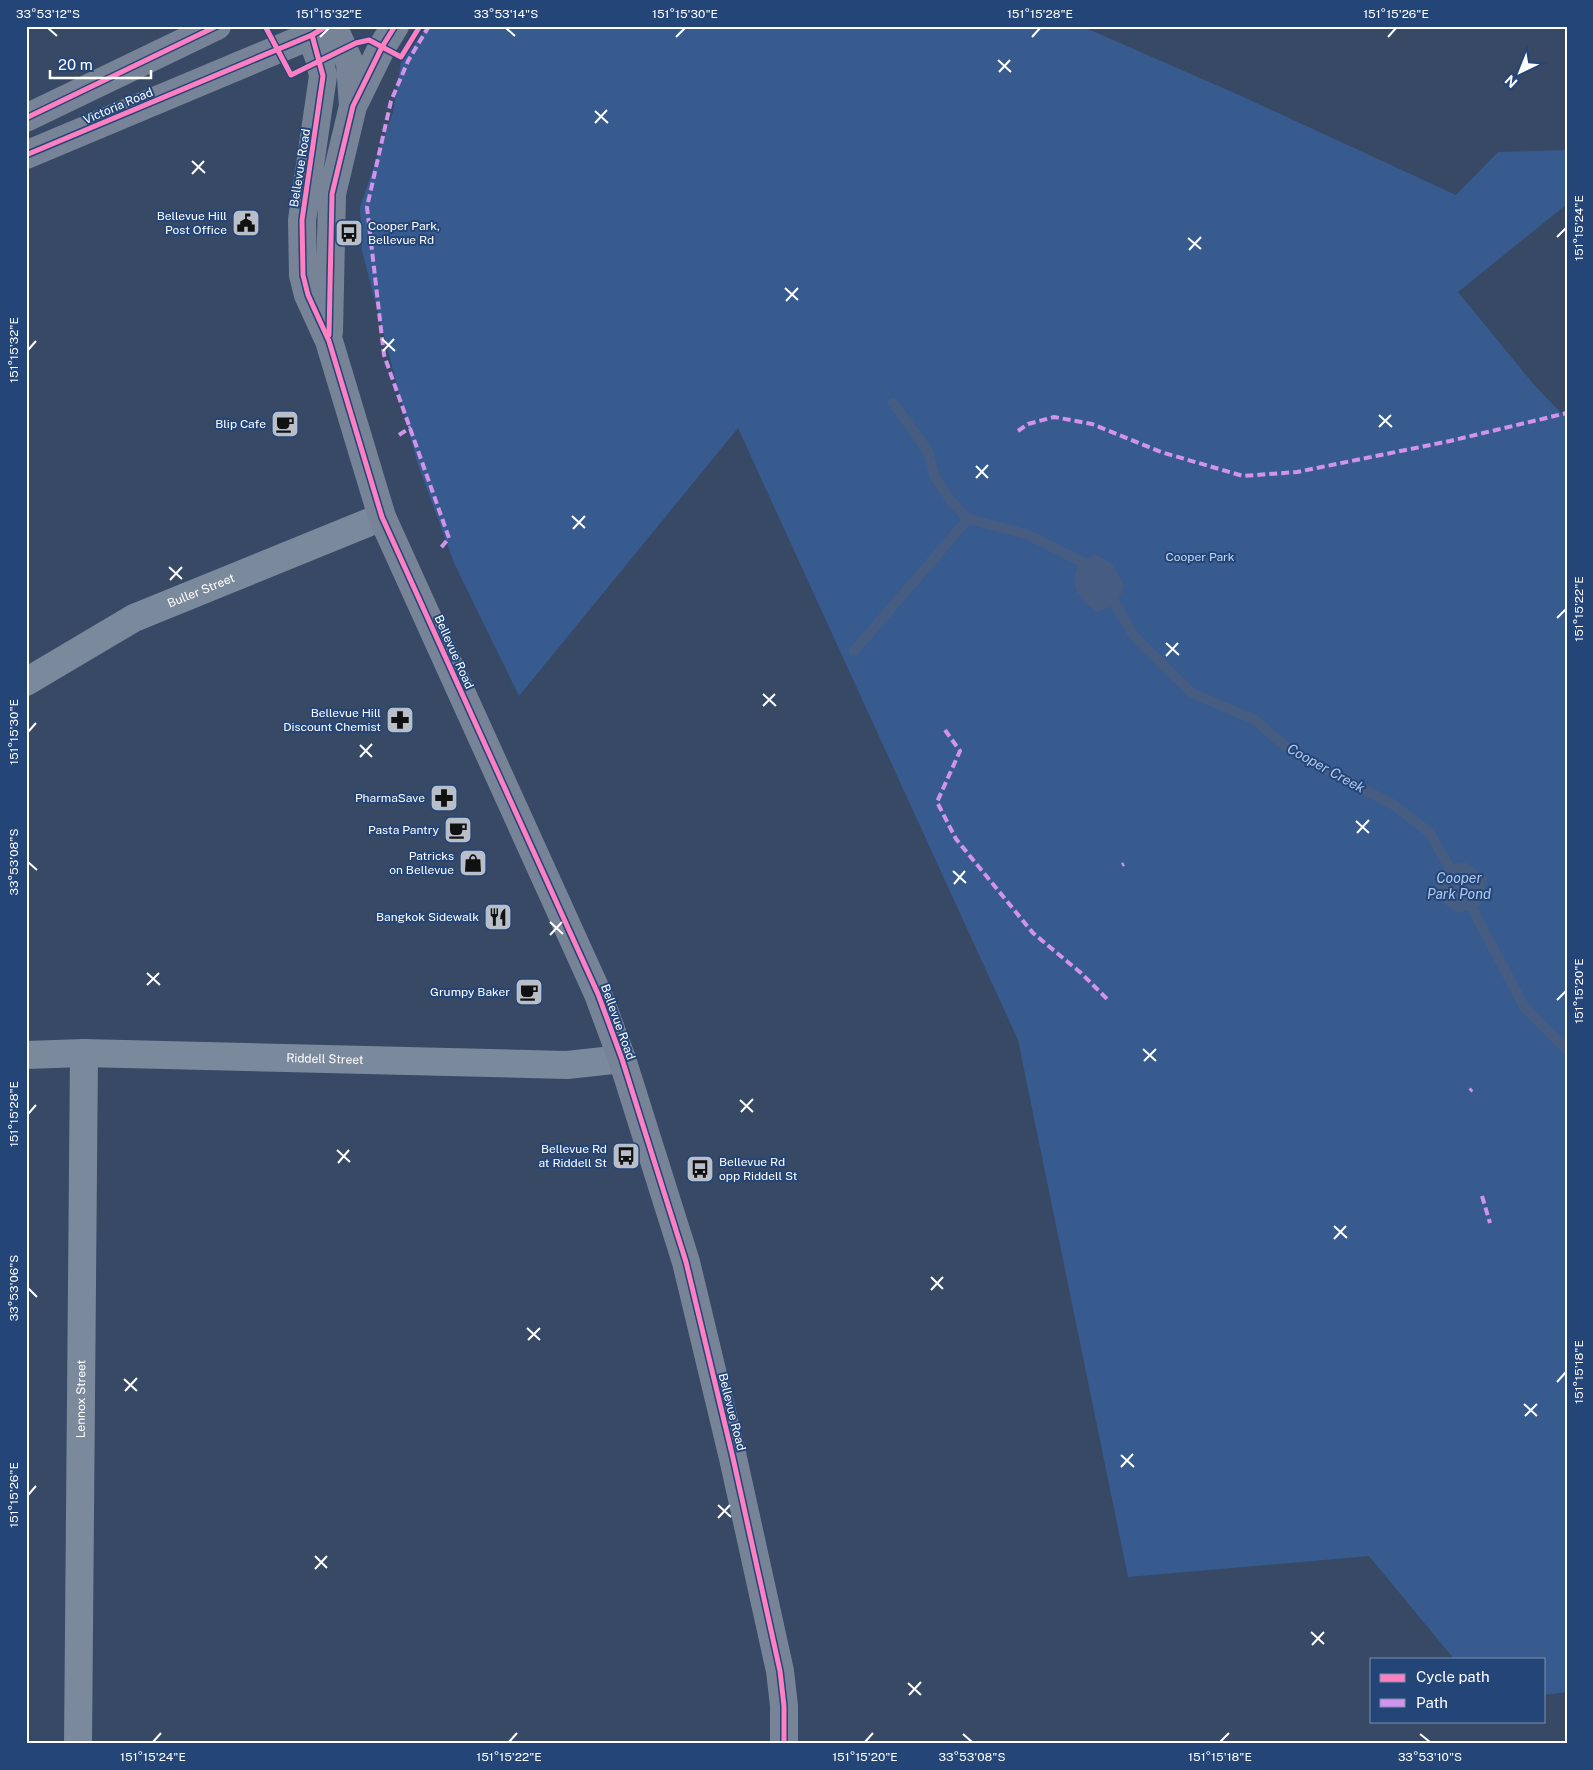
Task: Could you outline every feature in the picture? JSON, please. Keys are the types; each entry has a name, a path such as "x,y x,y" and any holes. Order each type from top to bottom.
{"street":[{"path":"26,118 217,26"},
{"path":"353,106 382,47 395,26"},
{"name":"Bellevue Road","path":"320,29 350,63 353,106 332,194 329,341"},
{"name":"Bellevue Road","path":"320,29 323,76 302,220 303,275 308,295 329,341 382,517 598,994 622,1059 686,1262 732,1452 780,1671 784,1706 784,1744"},
{"name":"Victoria Road","path":"26,155 320,29"},
{"name":"Buller Street","path":"26,682 134,618 382,517"},
{"name":"Riddell Street","path":"26,1055 84,1053 567,1065 622,1059"},
{"name":"Lennox Street","path":"78,1744 84,1053"}],"green space":[{"name":"Cooper Park","path":"429,26 1081,26 1239,95 1456,195 1498,152 1567,150 1567,204 1458,292 1535,386 1567,419 1567,1692 1546,1695 1546,1658 1453,1658 1369,1556 1128,1577 1018,1040 738,428 519,696 455,565 417,462 362,251 360,207 393,112 401,62"}],"water":[{"path":"1095,554 1113,565 1124,586 1116,605 1096,612 1079,595 1075,584 1076,570 1080,561"},
{"name":"Cooper Park Pond","path":"1467,863 1487,878 1482,903 1473,909 1458,913 1435,897 1437,879 1447,864"}],"waterway":[{"name":"Cooper Creek","path":"893,403 928,451 935,477 951,501 968,519 1026,534 1092,567"},
{"path":"854,651 968,519"},
{"name":"Cooper Creek","path":"1110,595 1134,636 1192,693 1255,720 1290,750 1394,805 1430,833 1454,876"},
{"name":"Cooper Creek","path":"1466,897 1525,1008 1567,1050"}],"marked path":[{"path":"429,26 408,61 391,101 367,207 384,355 449,538 439,550"},
{"path":"1018,431 1028,424 1054,417 1092,424 1161,452 1243,476 1297,472 1450,441 1567,413"},
{"path":"399,435 411,427"},
{"path":"945,730 960,751 937,802 956,839 1033,933 1081,973 1108,1000"},
{"path":"1482,1196 1490,1223"}],"cycle path":[{"path":"26,118 217,26"},
{"path":"265,26 291,75 356,43 369,40 401,57 420,26"},
{"path":"26,155 312,35 327,26"},
{"path":"329,335 332,194 353,106 382,47 395,26"},
{"path":"312,35 323,76 302,220 303,275 308,295 329,341 382,517 598,994 622,1059 686,1262 733,1458 780,1671 784,1706 784,1744"}],"place":[{"name":"Bellevue Hill Post Office","path":"246,223"},
{"name":"Cooper Park, Bellevue Rd","path":"349,233"},
{"name":"Blip Cafe","path":"285,424"},
{"name":"Bellevue Hill Discount Chemist","path":"400,720"},
{"name":"PharmaSave","path":"444,798"},
{"name":"Pasta Pantry","path":"458,830"},
{"name":"Patricks on Bellevue","path":"473,863"},
{"name":"Bangkok Sidewalk","path":"498,917"},
{"name":"Grumpy Baker","path":"529,992"},
{"name":"Bellevue Rd at Riddell St","path":"626,1156"},
{"name":"Bellevue Rd opp Riddell St","path":"700,1169"}]}
